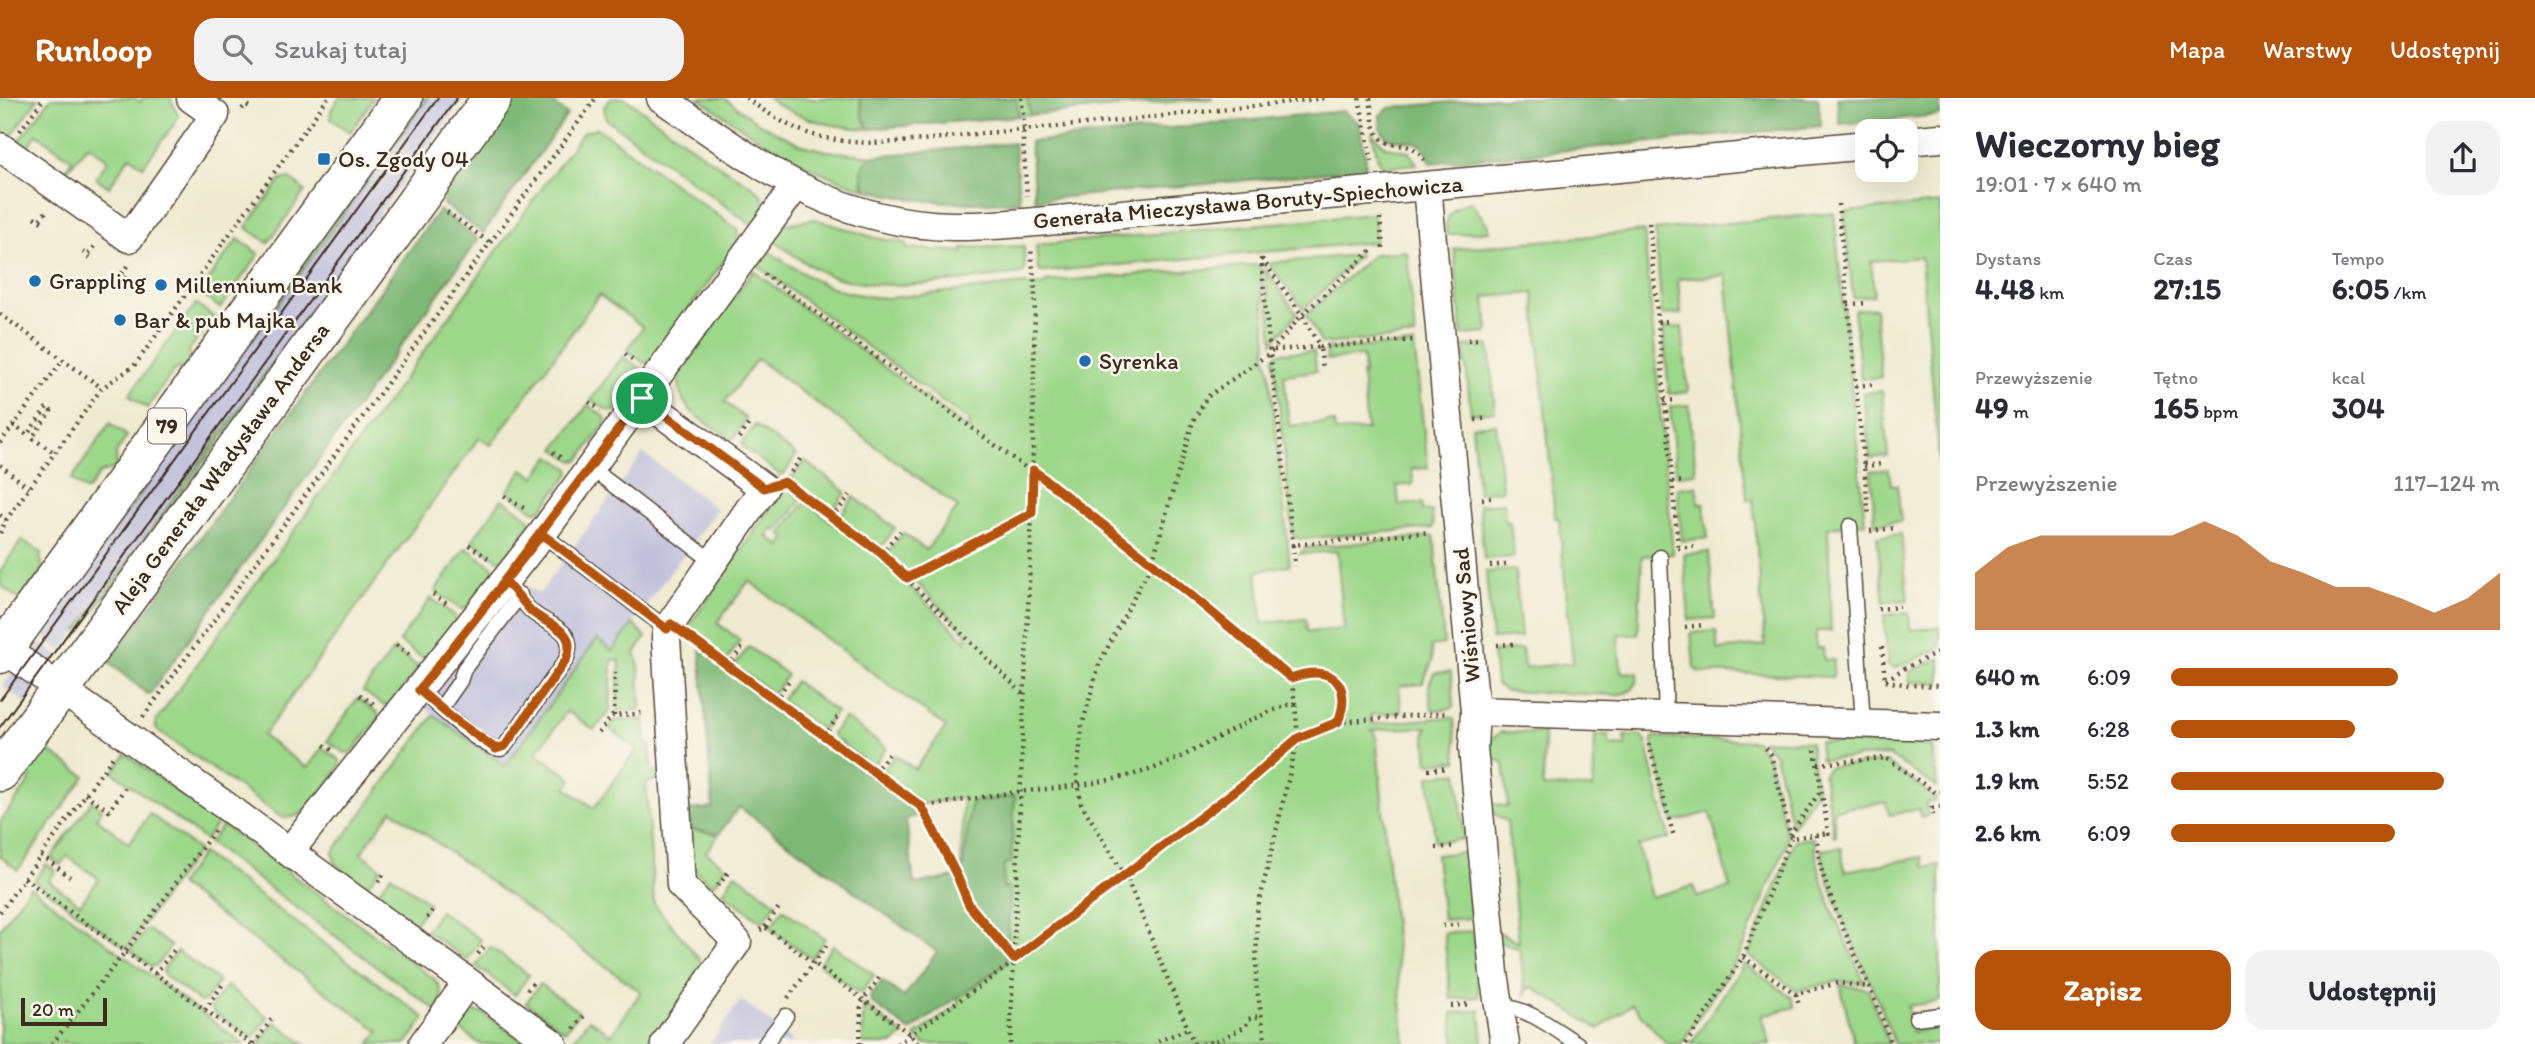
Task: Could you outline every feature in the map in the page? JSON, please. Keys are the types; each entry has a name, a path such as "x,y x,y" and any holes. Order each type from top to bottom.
{"main road":[{"name":"79","path":"1,649 403,98"},
{"name":"Aleja Generała Władysława Andersa","path":"0,772 492,98"}],"street":[{"path":"10,139 129,238 215,115 191,98"},
{"name":"Generała Mieczysława Boruty-Spiechowicza","path":"661,98 795,187 854,211 896,221 951,226 1048,221 1426,176 1855,146"},
{"path":"1918,140 1940,138"},
{"name":"Wiśniowy Sad","path":"1426,176 1464,712 1473,748 1494,973 1486,1005 1505,1044"},
{"path":"289,852 419,690 512,588 535,522 590,468 795,187"},
{"path":"642,398 764,488 669,626 666,648 681,885 737,942 665,1044"},
{"path":"1,649 289,852 552,1044"},
{"path":"1464,712 1656,725 1760,720 1940,726"},
{"path":"424,1044 468,982"}],"lane":[{"path":"590,468 713,562"},
{"path":"535,522 669,626"},
{"path":"1850,526 1863,724"},
{"path":"1656,725 1660,557"},
{"path":"419,690 441,708 491,747 501,749 566,660 569,642 563,632 531,611 512,588 464,669 460,681 441,708"},
{"path":"1486,1005 1524,1012 1578,1044"},
{"path":"1916,1018 1940,1014"},
{"path":"765,1044 786,1016"}],"path":[{"path":"10,139 44,98"},
{"path":"0,533 6,520 102,388 134,366 328,98"},
{"path":"138,723 596,98"},
{"path":"746,98 789,126 805,133 845,141 891,142 1324,98"},
{"path":"1021,98 1028,204"},
{"path":"1359,98 1374,170"},
{"path":"1370,98 1381,139 1387,143 1404,144 1415,149 1422,156 1426,176"},
{"path":"1838,204 1872,544"},
{"path":"441,207 489,242"},
{"path":"1379,210 1383,248"},
{"path":"34,217 45,224"},
{"path":"1649,223 1679,561"},
{"path":"1010,1044 1032,513 1035,290 1030,243"},
{"path":"1194,1044 1144,917 1124,875 1081,803 1077,787 1082,726 1099,664 1152,563 1197,412 1216,390 1271,352 1302,315 1373,249"},
{"path":"87,253 93,260"},
{"path":"1295,566 1261,258 1302,315 1320,347 1324,370"},
{"path":"125,269 121,275 128,281"},
{"path":"762,274 1026,468 1033,470 1152,563 1291,678 1298,738 1257,912 1255,968 1266,1044"},
{"path":"1848,304 1867,303"},
{"path":"0,314 102,388"},
{"path":"1658,322 1671,321"},
{"path":"1271,352 1420,340"},
{"path":"0,443 63,360"},
{"path":"1856,386 1874,384"},
{"path":"1664,401 1678,400"},
{"path":"13,425 27,435 47,407 51,411 32,438 55,453"},
{"path":"801,458 784,482 881,553 1025,696"},
{"path":"1864,466 1881,464"},
{"path":"0,465 29,488"},
{"path":"1672,482 1686,481"},
{"path":"832,518 850,495"},
{"path":"504,496 535,522"},
{"path":"907,578 1032,513"},
{"path":"0,515 6,520"},
{"path":"1870,531 1894,528"},
{"path":"881,553 900,531"},
{"path":"1293,545 1439,531"},
{"path":"1678,548 1697,546"},
{"path":"1480,566 1507,564"},
{"path":"1877,596 1879,621"},
{"path":"1878,609 1900,607"},
{"path":"1684,614 1686,639"},
{"path":"1685,627 1705,625"},
{"path":"669,626 922,807 969,905 1014,959"},
{"path":"728,666 745,644"},
{"path":"1488,645 1514,644"},
{"path":"1882,645 1883,681"},
{"path":"1883,681 1940,652"},
{"path":"599,733 614,716 615,673"},
{"path":"1291,678 1319,673 1337,681 1344,694 1338,722"},
{"path":"775,700 791,678"},
{"path":"1883,681 1940,686"},
{"path":"922,807 1020,792 1077,787 1152,769 1212,742 1273,709 1295,703"},
{"path":"614,716 651,712"},
{"path":"897,1044 1007,967 1248,781 1298,738 1338,722 1464,712"},
{"path":"824,736 841,714"},
{"path":"1760,720 1759,740 1771,754 1790,837"},
{"path":"1656,725 1674,837"},
{"path":"1790,837 1828,835 1814,739"},
{"path":"874,772 891,752"},
{"path":"0,912 114,755"},
{"path":"1818,765 1886,758 1936,793 1940,792"},
{"path":"85,794 109,811 125,788"},
{"path":"1686,1044 1743,957 1790,837 1822,790"},
{"path":"1933,816 1933,808 1940,807"},
{"path":"1816,835 1822,874 1837,915 1871,987 1891,1044"},
{"path":"52,1044 125,953 204,846"},
{"path":"41,855 70,877"},
{"path":"715,891 730,870"},
{"path":"24,878 253,1044 272,1019"},
{"path":"737,942 765,928 780,906"},
{"path":"765,928 863,999 918,1044"},
{"path":"789,996 829,942"},
{"path":"155,974 175,949"},
{"path":"1743,957 1796,994 1799,1006"},
{"path":"860,1044 861,1003 879,978"},
{"path":"1796,994 1838,983 1871,987"},
{"path":"205,1010 223,984"},
{"path":"1451,1006 1486,1005"},
{"path":"1202,1044 1220,1040 1246,1027 1248,1019 1260,1016"},
{"path":"1158,1041 1188,1029"}],"shaded area":[{"path":"428,98 463,98 62,651 40,634"},
{"path":"643,453 717,509 612,651 597,639 505,767 420,704 516,578 539,594"},
{"path":"36,639 58,656 25,703 3,686"},
{"path":"741,1000 766,1019 795,1044 710,1044"}],"green space":[{"path":"0,98 38,98 9,139 0,133"},
{"path":"51,98 134,98 140,102 143,98 170,98 178,114 175,123 143,166 130,156 109,187 96,178 108,160 88,145 61,178 72,160 37,134 24,151 16,145"},
{"path":"339,98 374,98 350,132 331,119 331,110"},
{"path":"424,98 428,98 54,613 56,604"},
{"path":"509,98 523,101 525,98 547,98 567,115 483,233 443,204 444,187"},
{"path":"611,98 625,98 761,194 765,205 756,228 606,119 604,107"},
{"path":"699,98 724,98 760,124 802,145 827,151 874,156 866,161 862,182 866,189 800,162"},
{"path":"768,98 1213,98 869,129 816,121 792,112"},
{"path":"860,98 1016,98 1019,116 869,129 862,115"},
{"path":"1027,98 1213,98 1030,115"},
{"path":"1494,98 1818,98 1821,126 1430,163 1424,148 1419,144 1387,138 1380,128 1380,115 1389,108"},
{"path":"1837,98 1940,98 1940,115 1855,119 1855,123 1840,124"},
{"path":"1343,111 1359,123 1366,160 1365,169 1035,200 1030,142"},
{"path":"597,128 738,230 738,242 650,362 644,363 627,350 643,327 599,295 491,445 479,438 263,736 307,768 322,748 340,760 340,766 308,809 290,818 281,817 156,729 156,721 583,132"},
{"path":"1372,133 1386,147 1408,151 1417,164 1383,167 1378,159"},
{"path":"1014,143 1020,202 942,202 904,198 866,189 861,170 866,161 874,156"},
{"path":"289,178 305,191 268,243 246,227 281,180"},
{"path":"1471,202 1489,227 1489,231 1446,235 1451,213 1459,206"},
{"path":"1940,203 1940,470 1921,257 1871,261 1874,295 1853,298 1844,212"},
{"path":"439,210 478,239 149,695 102,657 117,637 131,633"},
{"path":"1834,213 1865,523 1828,527 1831,631 1816,631 1816,648 1823,648 1824,660 1834,660 1833,677 1699,672 1694,668 1691,633 1716,631 1718,650 1765,645 1753,500 1747,500 1726,275 1678,279 1681,314 1662,315 1655,230"},
{"path":"1372,214 1375,220 1375,242 1041,272 1038,269 1036,245"},
{"path":"815,219 875,238 906,243 906,248 963,252 963,248 1024,246 1025,271 1021,274 924,284 851,281 814,268 770,238 785,224"},
{"path":"1644,231 1673,554 1642,556 1638,635 1618,634 1621,672 1638,673 1637,683 1629,691 1615,695 1505,691 1496,684 1493,652 1522,649 1524,668 1573,663 1559,518 1555,518 1534,293 1485,297 1488,333 1462,335 1454,249"},
{"path":"365,236 368,238 82,629 77,631"},
{"path":"238,239 259,254 220,308 201,294"},
{"path":"768,251 811,278 838,290 888,298 1026,284 1044,285 1046,282 1256,265 1261,267 1266,356 1290,565 1257,571 1262,623 1306,619 1307,630 1310,632 1344,629 1337,551 1300,554 1305,548 1434,536 1444,644 1431,646 1432,662 1422,684 1399,686 1401,712 1370,715 1372,724 1451,717 1454,719 1457,761 1428,763 1425,731 1427,727 1372,730 1376,734 1405,1044 924,1044 915,1036 958,1005 963,798 923,804 883,775 883,771 895,755 915,769 946,727 749,581 717,623 740,640 728,659 687,629 785,487 801,500 777,531 773,528 767,536 780,546 786,539 781,534 805,502 882,559 967,642 967,634 912,578 969,548 969,543 909,575 889,556 903,533 926,550 958,507 757,359 725,402 746,419 734,438 702,420 687,407 682,398 679,375 753,271 970,430 970,422 758,266"},
{"path":"1407,251 1415,336 1322,344 1306,315 1374,254"},
{"path":"1360,255 1304,309 1268,263"},
{"path":"1265,269 1297,314 1273,342"},
{"path":"196,304 214,317 189,350 192,365 174,370 147,408 129,395"},
{"path":"1875,308 1881,377 1861,379 1854,310"},
{"path":"1682,327 1688,392 1669,394 1663,328"},
{"path":"1414,344 1428,468 1412,469 1413,484 1397,486 1399,505 1422,503 1423,511 1432,511 1433,528 1300,539 1293,536 1274,357 1279,353 1314,351 1316,371 1284,375 1289,426 1334,422 1335,432 1367,430 1363,356 1327,360 1326,349"},
{"path":"1489,345 1495,411 1471,414 1464,347"},
{"path":"623,356 641,369 642,375 616,410 609,411 591,400"},
{"path":"1882,391 1888,456 1870,458 1863,393"},
{"path":"588,405 605,417 606,423 579,460 573,461 555,449"},
{"path":"1689,405 1696,473 1676,475 1670,407"},
{"path":"110,423 127,436 116,453 117,468 100,473 87,491 71,480"},
{"path":"1496,424 1502,490 1478,493 1472,426"},
{"path":"755,425 796,455 784,474 780,475 743,447 742,444"},
{"path":"550,456 569,468 570,473 541,510 535,511 507,492 523,469 535,477"},
{"path":"805,461 846,492 833,510 829,511 792,483 791,479"},
{"path":"1889,469 1891,485 1897,485 1901,521 1875,524 1871,471"},
{"path":"1697,486 1699,504 1704,503 1708,538 1682,541 1677,488"},
{"path":"854,497 895,528 882,546 878,547 841,519"},
{"path":"502,499 529,518 530,525 504,559 498,560 472,541"},
{"path":"1504,503 1505,522 1510,522 1514,557 1484,559 1479,505"},
{"path":"1901,534 1908,600 1884,602 1877,537"},
{"path":"22,540 42,553 40,556 43,569 20,600 0,585 0,571"},
{"path":"466,548 493,567 494,573 468,608 460,609 435,591"},
{"path":"1709,552 1715,618 1689,620 1684,554"},
{"path":"1515,570 1521,637 1492,639 1486,572"},
{"path":"431,598 455,616 456,624 429,657 422,658 399,641"},
{"path":"1909,613 1910,630 1940,627 1940,648 1895,668 1888,665 1884,615"},
{"path":"633,624 646,637 635,653 639,666 641,709 617,711 620,660 612,660 610,711 594,730 567,711 536,753 572,779 566,788 594,808 637,749 609,728 614,721 644,719 646,745 650,745 652,773 663,770 663,778 646,783 654,904 709,971 656,1044 581,1044 574,1039 589,1019 611,1035 641,992 392,810 361,853 381,868 366,887 335,864 333,852 434,715 505,766 597,639 612,651"},
{"path":"749,647 787,675 775,692 771,692 737,667 736,663"},
{"path":"394,649 417,666 417,670 390,705 383,705 363,691"},
{"path":"700,649 921,811 922,814 906,819 914,884 962,876 971,802 1015,796 1011,863 1004,864 1003,888 1010,888 1007,963 910,1031 871,1002 870,997 882,981 904,997 937,952 739,807 719,834 690,829 689,810 713,808"},
{"path":"1940,658 1940,683 1910,682 1909,672"},
{"path":"1451,672 1454,706 1450,709 1432,710 1429,685 1434,673"},
{"path":"795,681 836,712 824,728 820,728 784,703 782,699"},
{"path":"358,698 378,713 379,719 352,752 345,753 327,741"},
{"path":"845,718 886,748 874,764 870,765 833,737 832,733"},
{"path":"1501,732 1544,733 1543,787 1593,788 1595,735 1609,735 1609,745 1625,746 1625,736 1642,736 1646,742 1669,838 1638,846 1651,897 1693,886 1697,897 1730,888 1710,812 1673,822 1653,737 1756,741 1769,759 1788,841 1739,956 1681,1044 1667,1044 1632,1004 1599,1029 1530,986 1525,995 1520,949 1498,942 1497,931 1519,943 1507,821 1486,809 1485,802 1508,807 1504,762 1487,758 1489,741"},
{"path":"1763,740 1810,742 1817,791 1792,827 1775,755"},
{"path":"1819,742 1932,746 1937,787 1888,755 1821,760"},
{"path":"42,746 85,776 18,870 0,856 0,822 30,781 28,765"},
{"path":"126,754 218,822 205,840 113,772"},
{"path":"1886,762 1936,798 1936,801 1926,803 1928,816 1921,818 1919,809 1889,815 1886,802 1833,810 1834,836 1823,773 1829,767"},
{"path":"1458,773 1464,839 1435,842 1429,776"},
{"path":"92,801 102,809 96,818 129,843 150,814 198,850 126,948 34,881 46,864 56,871 49,881 80,904 99,879 67,856 60,865 51,858"},
{"path":"223,825 433,978 441,994 437,1011 209,843"},
{"path":"690,830 719,834 706,852 726,867 715,884 711,884 698,873 692,863"},
{"path":"1813,838 1820,875 1835,917 1865,983 1837,981 1797,991 1748,955 1795,840"},
{"path":"1841,847 1845,871 1922,857 1924,867 1940,865 1940,1001 1908,1006 1912,1032 1940,1028 1940,1044 1894,1044 1827,875 1821,850"},
{"path":"1466,852 1471,918 1443,920 1436,855"},
{"path":"202,853 425,1018 406,1044 370,1044 379,1031 179,885"},
{"path":"735,873 776,903 763,921 723,893"},
{"path":"391,875 429,903 415,923 376,895"},
{"path":"30,887 244,1044 68,1044 64,1041 62,1044 0,1044 0,928"},
{"path":"783,909 825,939 813,956 809,957 771,929"},
{"path":"440,911 481,940 467,960 426,931"},
{"path":"147,929 171,946 156,966 151,966 130,950"},
{"path":"1473,931 1479,997 1451,999 1444,933"},
{"path":"833,945 874,975 862,992 859,993 821,966 820,962"},
{"path":"490,947 529,975 515,995 476,966"},
{"path":"177,951 219,981 205,1001 200,1002 164,975 163,970"},
{"path":"1744,964 1792,997 1795,1007 1762,1016 1770,1044 1691,1044"},
{"path":"540,984 579,1012 565,1031 526,1003"},
{"path":"1840,985 1868,989 1889,1044 1855,1044"},
{"path":"227,986 268,1017 254,1037 250,1037 212,1011 211,1006"},
{"path":"863,1004 904,1035 892,1044 863,1044"},
{"path":"1480,1010 1483,1044 1455,1044 1452,1013"},
{"path":"463,1011 482,1013 527,1044 480,1044 451,1022"},
{"path":"275,1022 305,1044 261,1044 260,1041"}],"tram line":[{"path":"0,700 438,98"},
{"path":"0,727 457,98"}],"place":[{"name":"Os. Zgody 04","path":"324,159"},
{"name":"Grappling","path":"35,281"},
{"name":"Millennium Bank","path":"161,285"},
{"name":"Bar & pub Majka","path":"120,320"},
{"name":"Syrenka","path":"1085,361"}],"route":[{"path":"642,398 504,581 520,595 531,611 563,632 569,642 569,649 566,660 505,746 501,749 491,747 419,690 504,581 542,534 667,629 671,624 922,807 969,905 1014,959 1248,781 1298,738 1338,722 1344,694 1337,681 1319,673 1291,678 1040,473 1033,470 1032,513 907,578 881,553 784,482 764,488 642,398"}]}
